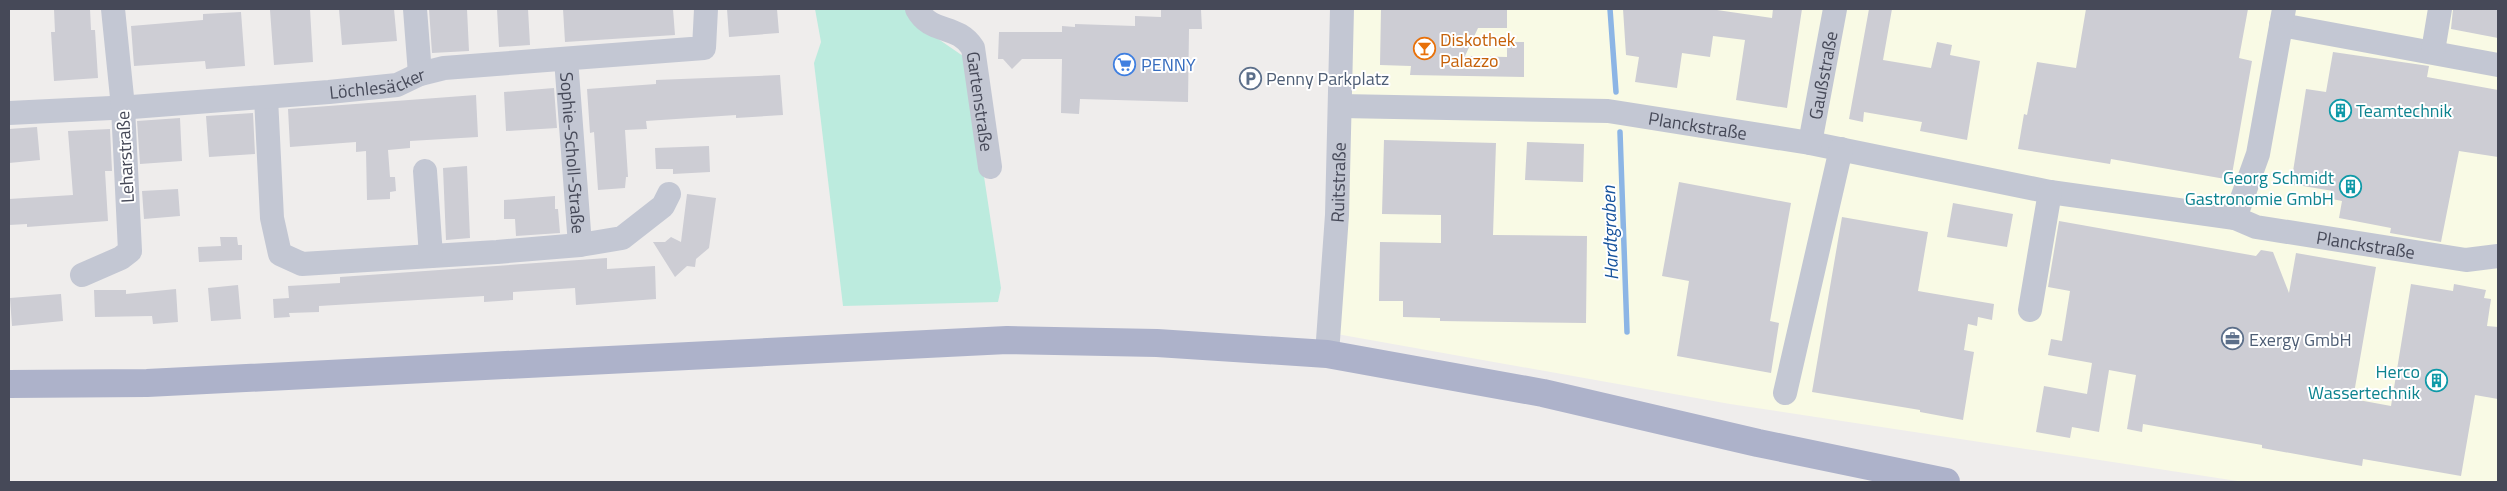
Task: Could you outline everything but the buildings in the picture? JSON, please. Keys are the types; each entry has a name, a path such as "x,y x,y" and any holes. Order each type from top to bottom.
{"main road":[{"path":"9,384 147,383 1007,340 1157,343 1327,354 1543,393 1758,443 1946,482"}],"street":[{"name":"Leharstraße","path":"82,275 121,258 130,251 122,107 113,9"},
{"path":"415,9 420,74"},
{"name":"Löchlesäcker","path":"9,113 266,98 397,85 420,74 444,68 704,48 706,9"},
{"name":"Gartenstraße","path":"917,9 922,19 935,26 962,34 973,48 990,167"},
{"name":"Ruitstraße","path":"1327,354 1337,215 1342,9"},
{"name":"Gaußstraße","path":"1810,143 1835,9"},
{"path":"2433,51 2440,9"},
{"path":"2235,218 2258,154 2282,17 2498,65"},
{"name":"Sophie-Scholl-Straße","path":"566,59 580,245"},
{"name":"Sophie-Scholl-Straße","path":"266,98 272,218 280,254 302,264 580,245 622,238 663,206 670,194"},
{"name":"Planckstraße","path":"1341,106 1608,111 1810,143 2050,192 2235,218 2256,226 2466,260 2498,256"},
{"path":"1785,393 1841,149"},
{"path":"425,171 431,256"},
{"path":"2030,310 2050,192"}],"shaded area":[{"path":"815,9 909,9 928,32 963,56 969,78 1001,288 998,302 843,306 814,63 821,42"},
{"path":"1334,9 2498,9 2498,482 2244,482 1730,404 1331,333"}],"waterway":[{"name":"Hardtgraben","path":"1610,9 1616,92"},
{"name":"Hardtgraben","path":"1620,132 1627,332"}],"place":[{"name":"Diskothek Palazzo","path":"1424,49"},
{"name":"PENNY","path":"1125,64"},
{"name":"Penny Parkplatz","path":"1250,78"},
{"name":"Teamtechnik","path":"2340,110"},
{"name":"Georg Schmidt Gastronomie GmbH","path":"2350,187"},
{"name":"Exergy GmbH","path":"2233,339"},
{"name":"Herco Wassertechnik","path":"2436,381"}]}
